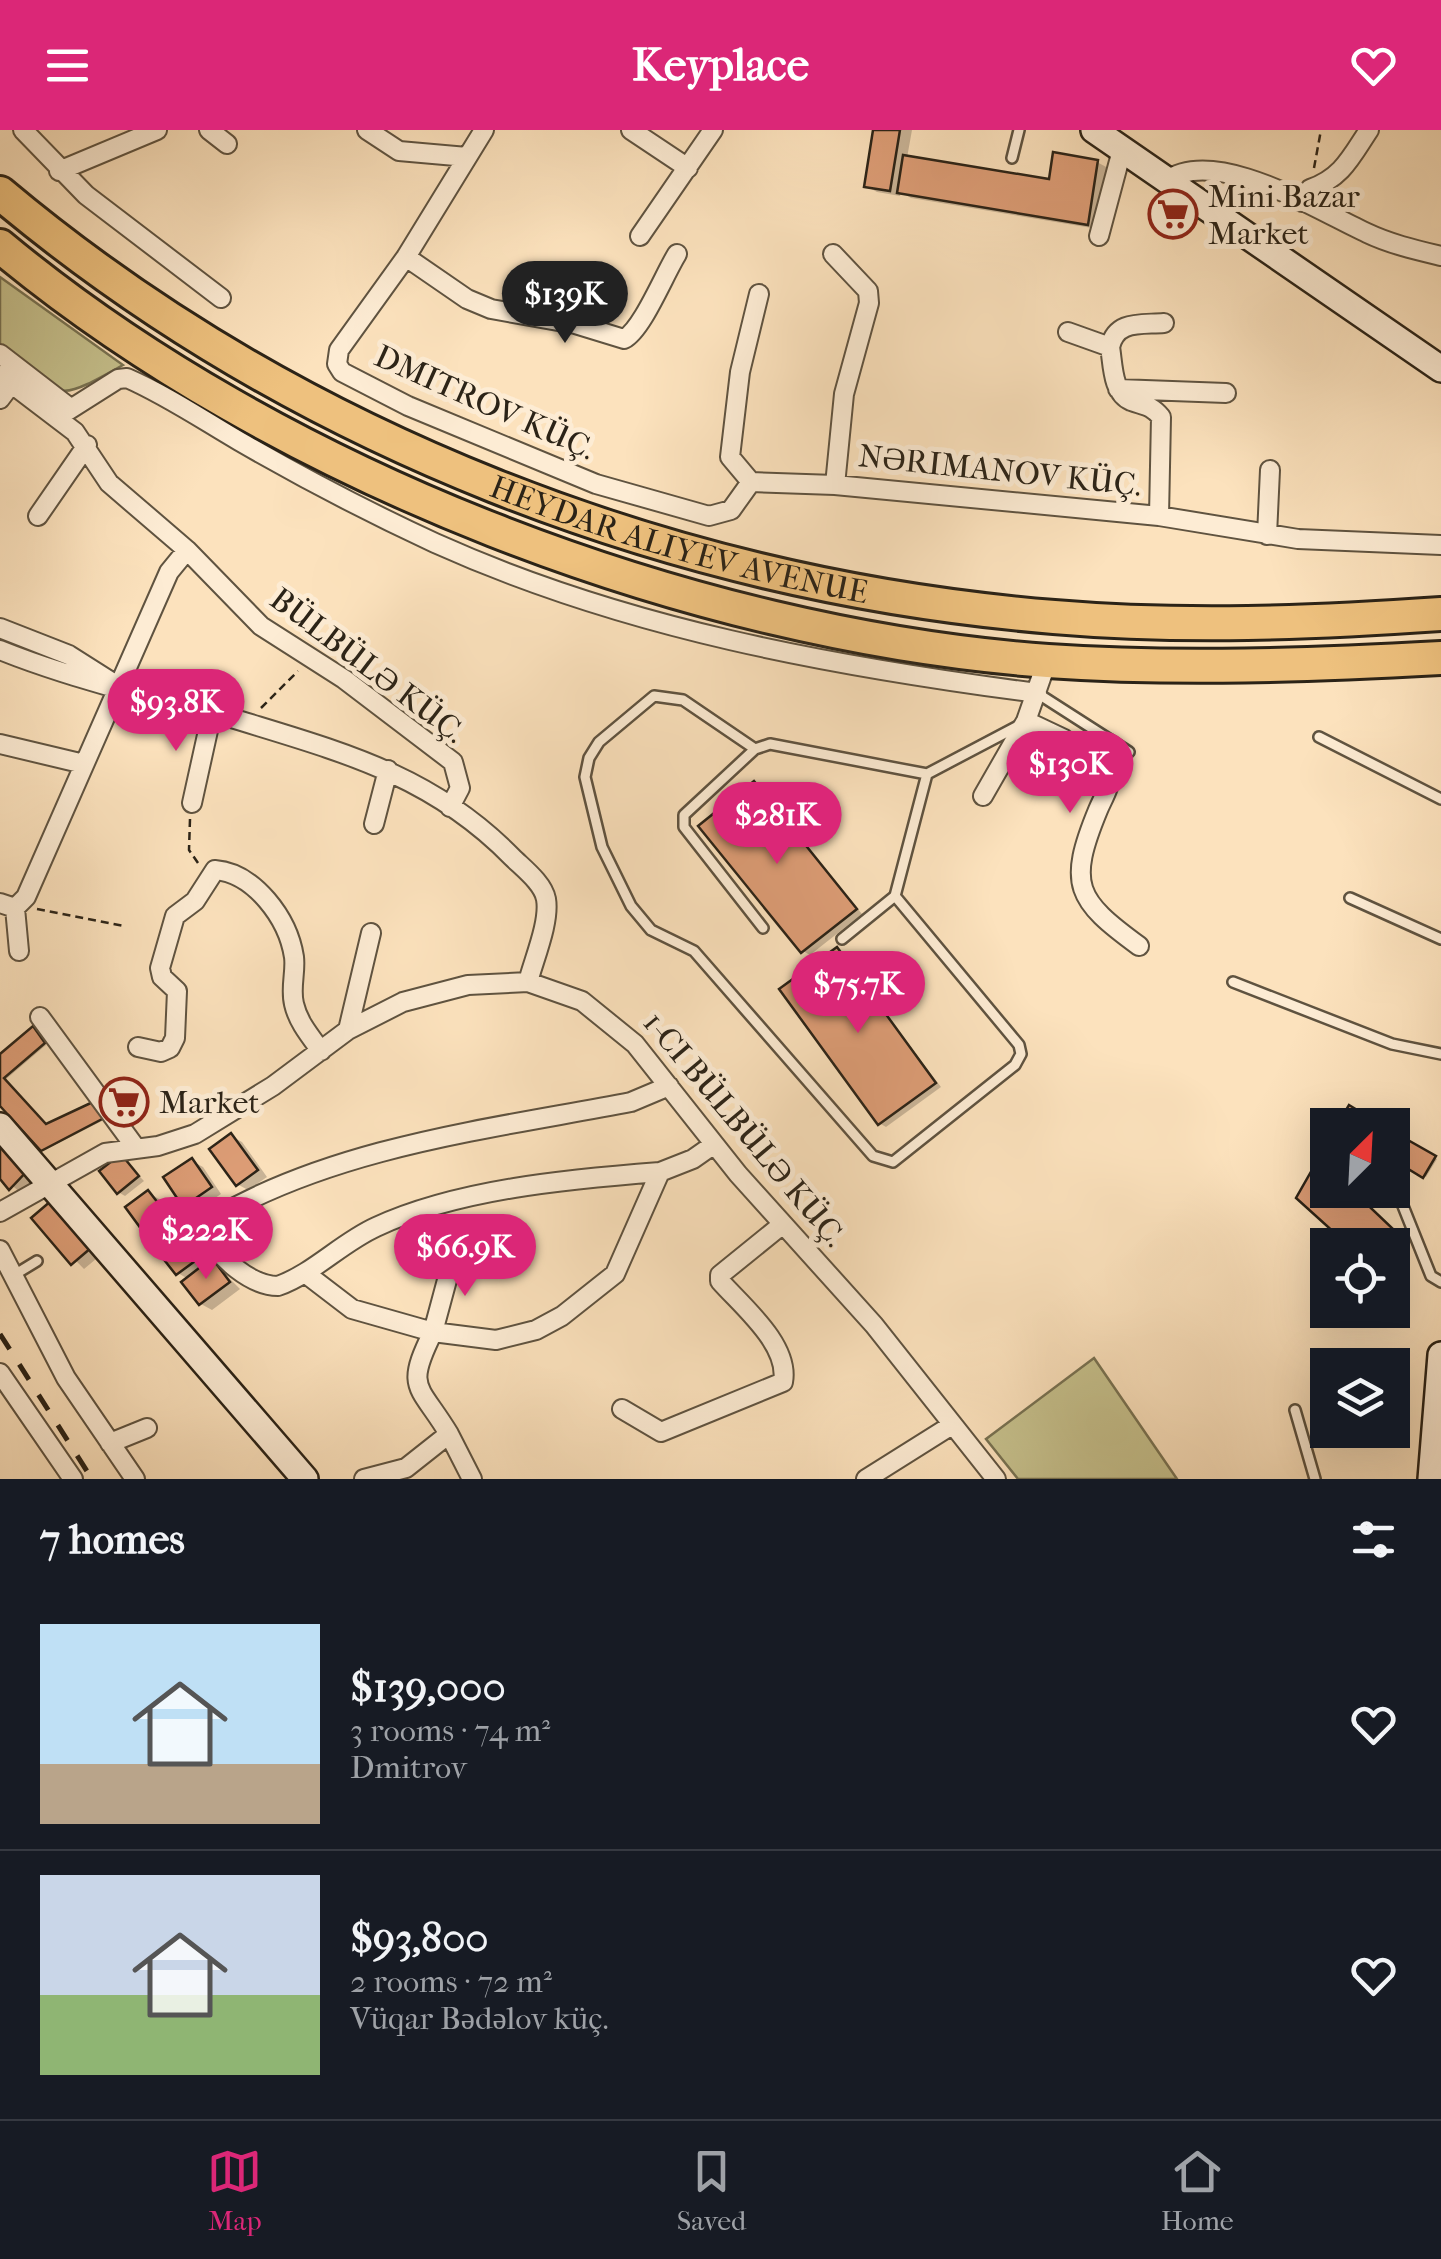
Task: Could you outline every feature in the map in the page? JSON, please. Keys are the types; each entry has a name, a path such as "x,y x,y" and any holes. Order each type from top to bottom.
{"highway":[{"name":"HEYDAR ALIYEV AVENUE","path":"0,193 134,293 316,403 483,481 671,547 850,591 1056,618 1254,623 1441,614"},
{"name":"HEYDAR ALIYEV AVENUE","path":"0,246 112,328 255,415 399,488 531,545 710,601 846,634 1047,660 1183,667 1441,658"}],"street":[{"path":"23,130 59,170 221,298"},
{"path":"59,170 157,130"},
{"path":"210,130 227,144"},
{"path":"366,130 398,150 466,157"},
{"name":"DMITROV KÜÇ.","path":"484,130 406,257 339,350 337,364 342,372 408,406 596,484 709,516 722,516 731,510 752,482"},
{"path":"631,130 688,168"},
{"path":"640,236 713,130"},
{"path":"1094,130 1441,369"},
{"path":"1306,195 1343,170 1370,130"},
{"path":"1099,236 1122,150"},
{"path":"1166,181 1192,168 1306,195 1371,235 1441,256"},
{"path":"406,257 467,299 491,309 575,324 624,339 640,328 652,293 677,254"},
{"path":"834,254 868,291 869,302 844,394 836,484"},
{"path":"752,482 730,457 740,372 759,294"},
{"path":"1159,516 1161,417 1152,406 1126,400 1118,389 1110,346 1113,334 1121,326 1164,323"},
{"path":"1068,332 1110,346"},
{"path":"0,354 64,412 127,378 378,516 495,569 622,612 792,656 1037,692"},
{"path":"0,399 6,378"},
{"name":"BÜLBÜLƏ KÜÇ.","path":"6,378 64,412 109,483 187,550 261,626 359,690 453,762 460,788 450,807"},
{"path":"1118,389 1226,393"},
{"path":"38,516 87,445"},
{"path":"1267,535 1270,470"},
{"name":"NƏRIMANOV KÜÇ.","path":"752,482 836,484 1159,516 1267,535 1441,545"},
{"path":"19,951 12,905 84,764 169,572 187,550"},
{"path":"0,628 69,656 119,686"},
{"path":"0,650 69,678 119,686 211,717 226,716 330,746 388,770 450,807 501,846 546,899 528,982"},
{"path":"983,796 1026,722 1047,660"},
{"path":"192,803 211,717"},
{"path":"1026,722 1064,740 1110,773 1085,840 1081,880 1094,914 1138,946"},
{"path":"0,744 84,764"},
{"path":"374,824 388,770"},
{"path":"138,1048 160,1052 170,1048 175,1038 177,991 162,977 160,968 176,916 195,901 214,870 244,878 260,892 289,938 295,963 293,1003 300,1022 321,1051"},
{"path":"348,1030 372,933"},
{"name":"1-CI BÜLBÜLƏ KÜÇ.","path":"0,1212 105,1153 195,1134 348,1030 392,1006 438,991 528,982 582,1000 616,1024 714,1144 874,1325 996,1479"},
{"path":"40,1016 136,1148"},
{"path":"669,1086 631,1102 352,1162 262,1193 213,1218 208,1227 211,1242 264,1286 278,1286 305,1273 362,1234 414,1210 449,1201 660,1172 693,1159 714,1144"},
{"path":"0,1126 306,1479"},
{"path":"305,1273 352,1308 432,1332 496,1340 526,1334 562,1316 615,1274 660,1172"},
{"path":"622,1409 661,1432 783,1382 784,1374 770,1339 720,1282 720,1275 783,1224"},
{"path":"0,1250 48,1347 135,1479"},
{"path":"454,1254 432,1332 415,1370 416,1382 472,1479"},
{"path":"1431,1479 1438,1432 1441,1355"},
{"path":"0,1372 73,1479"},
{"path":"866,1479 952,1425"},
{"path":"110,1443 146,1428"},
{"path":"364,1479 406,1468 448,1434"}],"lane":[{"path":"1012,158 1019,130"},
{"path":"1037,692 1129,752"},
{"path":"755,749 684,700 654,696 598,742 589,758 585,777 602,847 631,906 652,930 694,951 873,1156 884,1162 893,1162 1015,1065 1021,1054 1019,1044 895,896"},
{"path":"763,928 684,827 684,815 755,749 770,744 928,774 1026,722"},
{"path":"1319,738 1441,799"},
{"path":"842,939 895,896 928,774"},
{"path":"1350,898 1441,939"},
{"path":"1233,982 1392,1044 1441,1054"},
{"path":"1404,1208 1431,1276 1441,1282"},
{"path":"14,1275 37,1260"},
{"path":"1296,1410 1315,1479"}],"path":[{"path":"1306,195 1321,130"},
{"path":"248,723 310,659"},
{"path":"192,803 189,850 208,876"},
{"path":"12,905 72,920 124,926"}],"shaded area":[{"path":"0,277 123,365 69,390 47,385 0,346"},
{"path":"1094,1358 1177,1479 1018,1479 986,1439"}],"building":[{"path":"873,130 900,130 890,191 864,187"},
{"path":"1053,152 1098,160 1088,225 897,193 903,155 1049,179"},
{"path":"754,781 857,909 801,953 698,826"},
{"path":"837,947 936,1083 878,1125 779,989"},
{"path":"33,1026 45,1043 4,1078 46,1124 95,1101 104,1118 41,1151 0,1106 0,1054"},
{"path":"231,1133 258,1170 236,1186 209,1149"},
{"path":"1410,1141 1436,1156 1423,1178 1410,1170"},
{"path":"0,1142 27,1171 9,1190 0,1179"},
{"path":"121,1154 139,1176 117,1194 99,1171"},
{"path":"192,1158 212,1187 183,1207 163,1177"},
{"path":"1310,1174 1310,1208 1371,1208 1392,1228 1329,1228 1296,1198"},
{"path":"148,1190 182,1234 158,1252 125,1207"},
{"path":"52,1200 92,1247 71,1265 31,1218"},
{"path":"188,1229 206,1253 176,1275 158,1252"},
{"path":"212,1258 230,1282 199,1305 181,1282"}],"railway":[{"path":"0,1334 92,1479"}],"place":[{"name":"Mini Bazar Market","path":"1173,214"},
{"name":"Market","path":"124,1102"}]}
